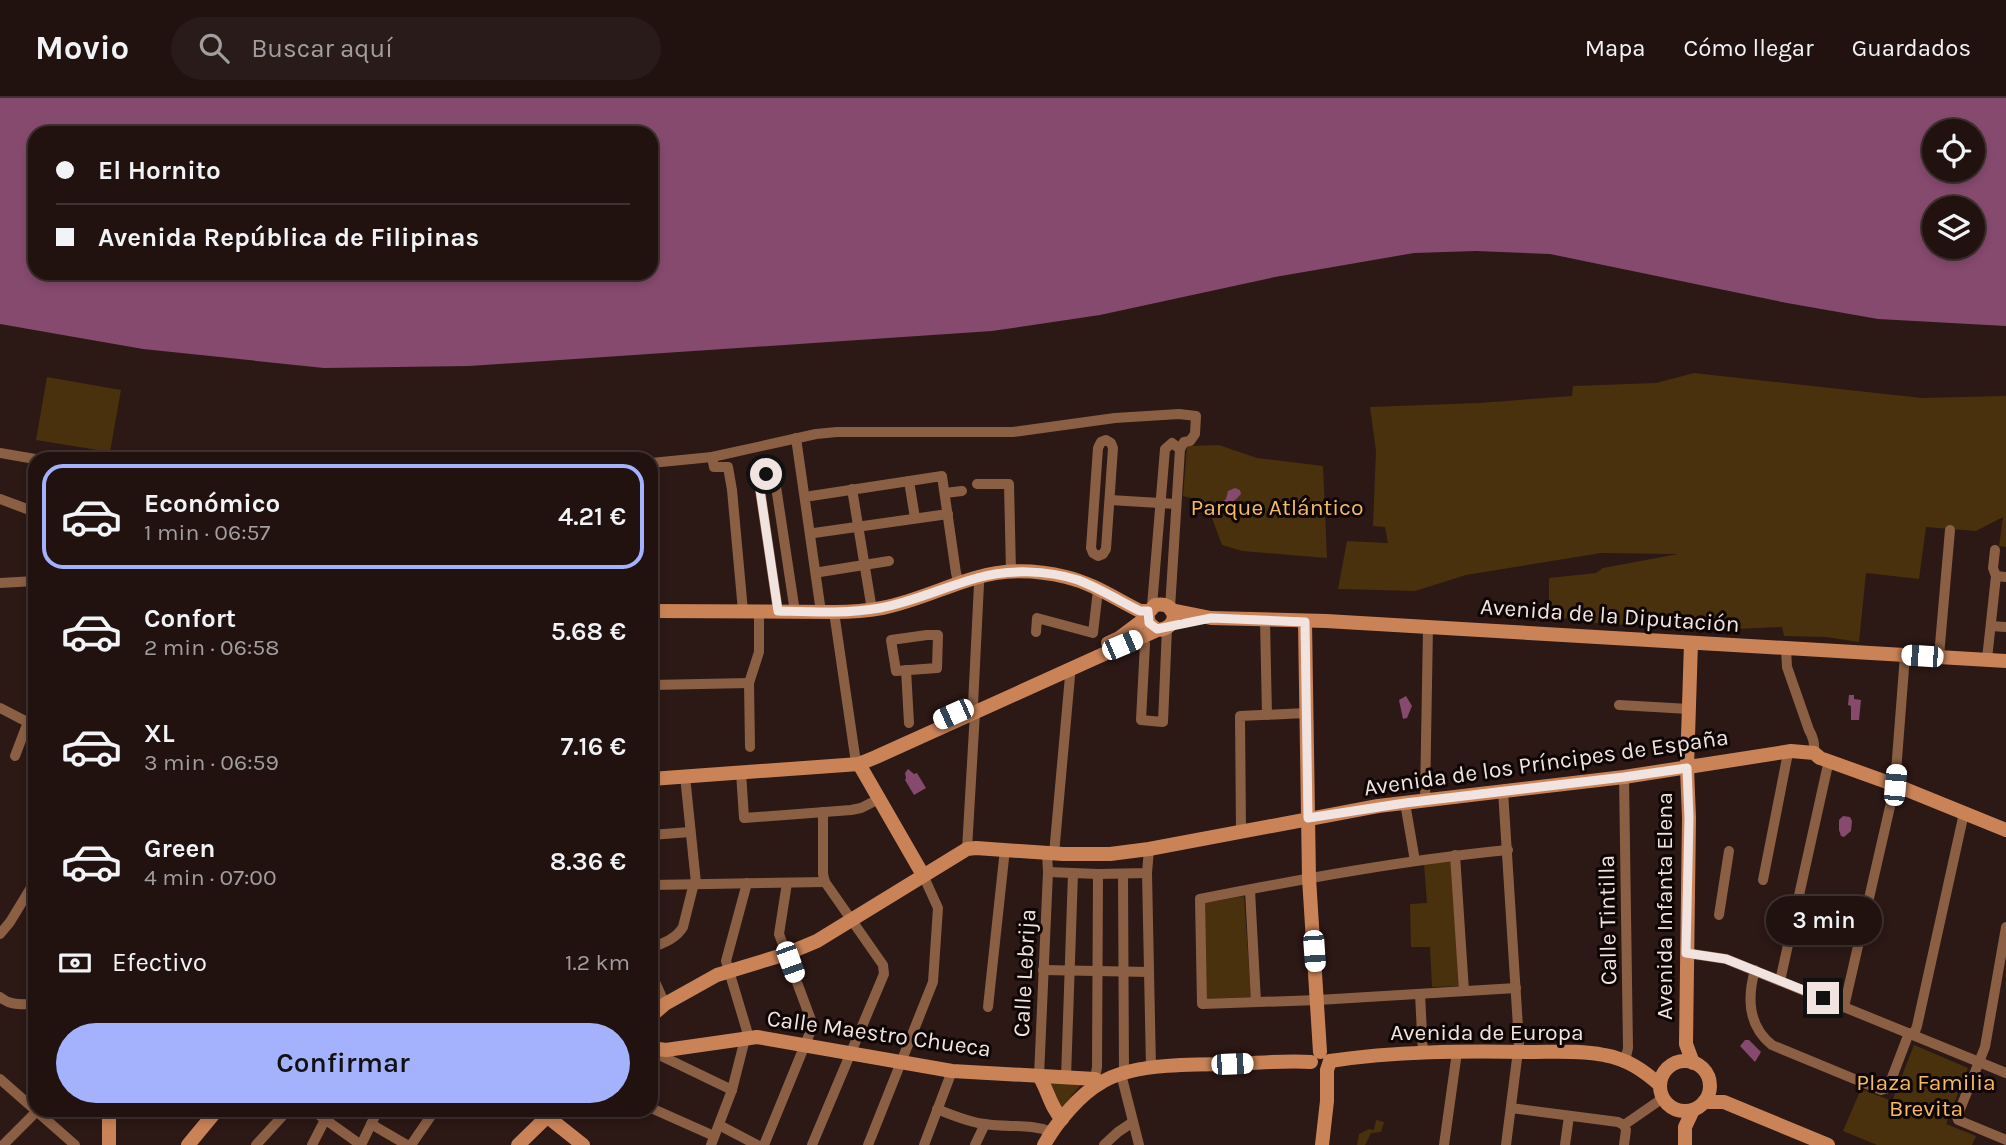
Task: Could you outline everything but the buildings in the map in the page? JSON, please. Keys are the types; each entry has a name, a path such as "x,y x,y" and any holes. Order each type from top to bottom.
{"street":[{"path":"658,462 712,457 816,434 837,432 1013,432 1115,418 1179,414 1196,416 1195,434 1190,441 1184,442 1180,449 1171,609 1173,620 1164,628 1163,722 1142,720 1142,637"},
{"path":"796,439 857,760 923,875 938,908 933,982 868,1145"},
{"path":"1106,440 1113,448 1110,500 1106,549 1103,554 1098,555 1093,553 1091,548 1098,447 1106,440"},
{"path":"1164,628 1150,625 1149,611 1165,449 1172,443 1180,449"},
{"path":"0,453 28,458"},
{"path":"712,457 714,467 728,467 743,611"},
{"path":"778,611 759,483 761,477 766,474 772,475 775,480 795,612"},
{"path":"811,496 942,476 959,583"},
{"path":"909,481 915,518"},
{"path":"977,484 1014,484 1011,572"},
{"path":"852,489 872,610"},
{"path":"945,493 962,491"},
{"path":"0,499 28,510"},
{"path":"1110,500 1176,504"},
{"path":"814,533 948,514"},
{"path":"1939,656 1950,530"},
{"path":"1987,660 2001,577 1993,568 1995,550"},
{"path":"820,572 889,561"},
{"path":"658,611 872,610 900,604 978,577 1011,572 1065,577 1079,581 1140,611 1149,611"},
{"path":"658,1010 717,975 786,954 817,941 967,849 978,577"},
{"path":"0,583 28,581"},
{"path":"1036,632 1037,618 1093,633 1098,590"},
{"path":"658,778 857,760 974,708 1119,638 1149,611 1162,604 1171,609"},
{"name":"Avenida de la Diputación","path":"1171,609 1211,618 1428,627 2006,661"},
{"path":"750,747 749,683 759,652 759,611"},
{"name":"Avenida de la Diputación","path":"974,708 1164,628 1211,618"},
{"path":"1265,620 1267,715"},
{"path":"1305,622 1310,878 1322,1064 1327,1101 1322,1145"},
{"path":"1991,626 2006,627"},
{"path":"1425,800 1428,627"},
{"path":"938,635 937,668 906,670 895,671 891,640 938,635"},
{"name":"Avenida Infanta Elena","path":"1679,1064 1686,1044 1689,818 1687,768 1691,643"},
{"path":"1780,981 1821,757 1808,734 1787,667 1786,649"},
{"path":"1844,1007 1895,785 1905,654"},
{"path":"906,670 909,723"},
{"name":"Calle Lebrija","path":"1039,1076 1048,872 1070,676 1067,670"},
{"path":"658,685 749,683"},
{"path":"1619,705 1689,709"},
{"path":"0,708 28,722"},
{"path":"1241,831 1240,716 1306,713"},
{"path":"15,756 28,730"},
{"path":"1763,880 1781,755 1808,734"},
{"name":"Avenida de los Príncipes de España","path":"967,849 1110,855 1308,818 1425,800 1624,777 1781,755 1811,760 1821,757 2006,830"},
{"path":"658,772 857,760"},
{"path":"741,772 744,818 861,808 878,799"},
{"path":"658,945 674,937 684,928 695,883 685,776"},
{"name":"Calle Tintilla","path":"1624,777 1628,1048 1625,1061"},
{"path":"1503,791 1518,1052 1506,1145"},
{"path":"1405,803 1415,861"},
{"path":"813,1145 884,974 883,965 825,882 822,812"},
{"path":"1755,970 1752,981 1752,1009 1753,1019 1761,1036 1772,1045 1881,1090 1888,1088 1917,1026 1964,813"},
{"path":"658,834 690,832"},
{"path":"988,1007 1005,849"},
{"path":"1149,849 1147,873 1151,1068"},
{"path":"1508,850 1415,861 1200,899 1202,1004 1516,988"},
{"path":"1719,915 1729,851"},
{"path":"1455,855 1464,991"},
{"path":"1048,872 1147,873"},
{"path":"1066,1077 1073,873"},
{"path":"1044,1145 1062,1119 1097,1081 1098,874"},
{"path":"1123,874 1123,1074 1139,1145"},
{"path":"658,885 825,882"},
{"path":"658,1112 713,1141 732,1090 747,1031 726,961 747,883"},
{"path":"764,1145 806,1044 811,1020 779,934 787,883"},
{"path":"1250,890 1256,1002"},
{"path":"0,934 28,892"},
{"path":"2006,927 1985,1047 1957,1117 1958,1120 2006,1140"},
{"path":"1686,953 1726,959 2006,1073"},
{"path":"1043,970 1149,972"},
{"path":"658,987 666,1004"},
{"path":"1420,994 1423,1053"},
{"path":"0,1011 4,999 15,1004 28,1004"},
{"name":"Calle Maestro Chueca","path":"658,1049 757,1037 952,1071 1097,1081"},
{"path":"1444,1145 1457,1052"},
{"name":"Avenida de Europa","path":"1097,1081 1151,1068 1322,1064 1355,1057 1518,1052 1604,1055 1642,1069 1662,1092"},
{"path":"658,1053 732,1090"},
{"path":"1316,1145 1322,1064"},
{"path":"1724,1102 1678,1110 1671,1107 1662,1092 1664,1073 1679,1064 1705,1071 1710,1085 1724,1102 1828,1145"},
{"name":"Avenida de Europa","path":"1642,1069 1679,1064"},
{"path":"924,1145 952,1071"},
{"path":"1039,1076 1053,1107 1062,1119"},
{"path":"0,1079 28,1103"},
{"path":"1685,1127 1710,1085"},
{"path":"1624,1125 1662,1092"},
{"path":"1511,1108 1618,1122 1624,1125 1626,1130 1624,1145"},
{"path":"937,1109 985,1124 1039,1126 1052,1132"},
{"path":"1678,1110 1685,1127 1685,1145"},
{"path":"1565,1145 1569,1116"},
{"path":"3,1145 31,1117"},
{"path":"44,1117 75,1145"},
{"path":"109,1145 110,1117"},
{"path":"188,1145 207,1117"},
{"path":"200,1145 222,1117"},
{"path":"257,1145 282,1117"},
{"path":"312,1145 326,1117"},
{"path":"331,1117 361,1145 374,1117"},
{"path":"371,1124 409,1145 430,1117"},
{"path":"518,1145 542,1117"},
{"path":"552,1117 583,1145"},
{"path":"1104,1145 1133,1122"},
{"path":"975,1145 985,1124"},
{"path":"719,1125 757,1145"}],"green space":[{"path":"1694,373 1922,398 2006,396 2006,547 1999,546 2003,517 1976,531 1926,527 1919,579 1866,573 1859,642 1826,637 1784,636 1782,627 1690,631 1690,627 1603,624 1549,616 1549,578 1596,573 1603,568 1678,554 1601,553 1466,575 1415,591 1338,589 1347,541 1388,543 1385,527 1373,526 1376,451 1370,407 1572,396 1573,386 1656,383"},
{"path":"47,377 121,390 110,452 36,440"},
{"name":"Parque Atlántico","path":"1219,445 1257,458 1323,466 1327,558 1242,551 1222,545 1206,502 1183,496 1187,446"},
{"path":"1451,860 1459,986 1432,987 1430,947 1411,947 1410,904 1427,903 1424,864"},
{"path":"1244,896 1251,997 1205,999 1205,903"},
{"name":"Plaza Familia Brevita","path":"1914,1045 1968,1068 1946,1124 1976,1136 1972,1145 1877,1145 1843,1131 1861,1089 1892,1101"},
{"path":"1045,1079 1085,1080 1071,1096 1063,1114"},
{"path":"1376,1120 1384,1122 1381,1132 1371,1133 1365,1145 1357,1145 1359,1134 1369,1129 1374,1130"}],"shaded area":[{"path":"0,98 2006,98 2006,326 1878,319 1550,254 1476,251 1414,253 1275,277 1100,315 992,331 469,366 324,368 143,349 0,324"},
{"path":"1235,488 1240,490 1241,494 1230,511 1223,513 1219,507 1220,503 1226,499 1228,491"},
{"path":"1849,695 1861,700 1859,720 1851,720"},
{"path":"1406,696 1412,706 1407,718 1403,719 1399,700"},
{"path":"908,769 914,774 917,773 926,788 914,795 905,780"},
{"path":"1843,816 1850,817 1852,821 1851,831 1844,837 1839,830 1839,820"},
{"path":"1745,1040 1749,1040 1761,1052 1755,1062 1740,1046"}],"route":[{"path":"766,474 761,477 759,483 778,611 834,612 882,608 978,577 1019,572 1041,573 1079,581 1140,611 1148,611 1149,623 1160,630 1211,618 1305,622 1308,818 1378,806 1687,768 1689,818 1686,953 1726,959 1823,998"}]}
